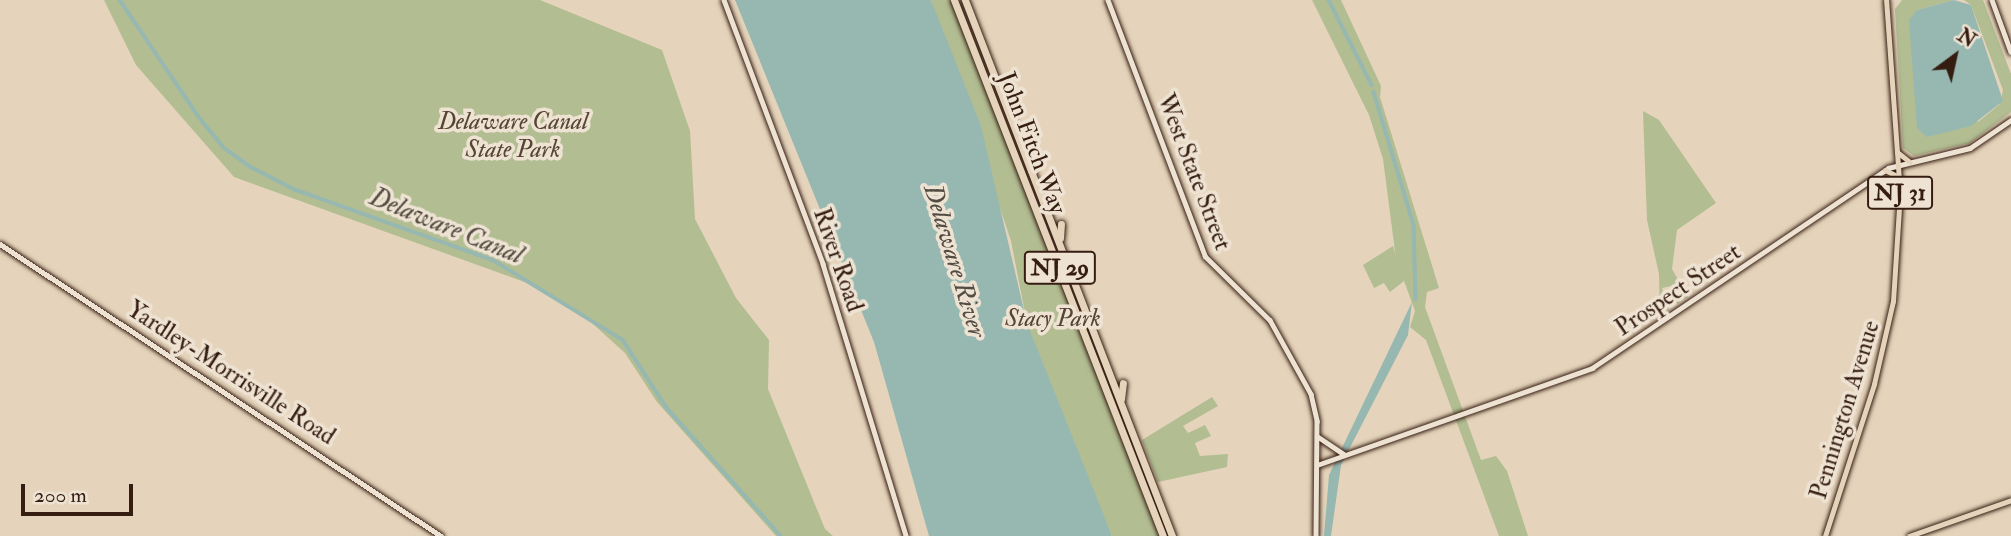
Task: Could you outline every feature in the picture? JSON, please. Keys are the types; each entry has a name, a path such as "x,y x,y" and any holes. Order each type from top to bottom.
{"highway":[{"name":"John Fitch Way","path":"954,0 1163,536"},
{"name":"John Fitch Way","path":"965,0 1172,536"},
{"path":"1061,223 1061,246"},
{"path":"1121,404 1123,383"}],"main road":[{"name":"Pennington Avenue","path":"1825,536 1888,331 1899,177 1885,0"},
{"path":"1897,152 1910,162"},
{"path":"1885,170 1899,177"},
{"path":"1909,536 2011,500"}],"street":[{"name":"River Road","path":"724,0 823,264 906,536"},
{"name":"West State Street","path":"1108,0 1205,256 1275,326 1311,394 1317,436 1316,536"},
{"path":"1992,0 2011,52"},
{"name":"Prospect Street","path":"1317,465 1596,366 1885,170 1898,164 1970,148 2011,120"},
{"name":"Yardley-Morrisville Road","path":"0,244 441,536"},
{"path":"1317,436 1346,455"}],"green space":[{"name":"Delaware Canal State Park","path":"104,0 540,0 662,50 690,131 695,219 736,298 769,340 768,389 825,529 833,536 776,536 657,402 625,353 583,315 530,284 234,177 136,65"},
{"name":"Stacy Park","path":"931,0 954,0 1163,536 1112,536 1081,465 1027,323 1011,241"},
{"path":"1312,0 1341,0 1381,86 1380,97 1439,288 1427,292 1425,307 1481,460 1496,456 1507,471 1528,536 1499,536 1426,340 1410,327 1415,311 1396,259 1383,159 1369,115"},
{"path":"1902,0 1954,0 1917,10 1978,122 2000,104 2003,90 1971,5 1964,0 1983,0 2011,74 2011,112 1970,143 1914,156 1903,148 1895,9"},
{"path":"1643,111 1659,120 1716,203 1677,230 1672,269 1688,297 1677,304 1676,285 1662,288 1669,310 1660,315 1659,274 1647,220"},
{"path":"1393,246 1404,281 1390,292 1384,283 1374,288 1363,265"},
{"path":"1212,397 1218,406 1183,426 1188,433 1205,425 1211,436 1195,443 1200,456 1228,454 1227,467 1158,482 1142,440"}],"water":[{"name":"Delaware River","path":"735,0 931,0 981,126 1027,323 1112,536 929,536 874,342"},
{"path":"1954,0 1971,5 2003,101 1971,126 1927,137 1917,128 1909,20 1917,10"},
{"path":"1412,302 1408,335 1341,465 1331,536 1324,536 1329,475"}],"waterway":[{"name":"Delaware Canal","path":"120,0 199,117 223,147 251,167 296,190 493,260 623,340 667,408 781,536"},
{"path":"1329,0 1372,85"},
{"path":"1374,92 1414,225 1416,299"}]}
